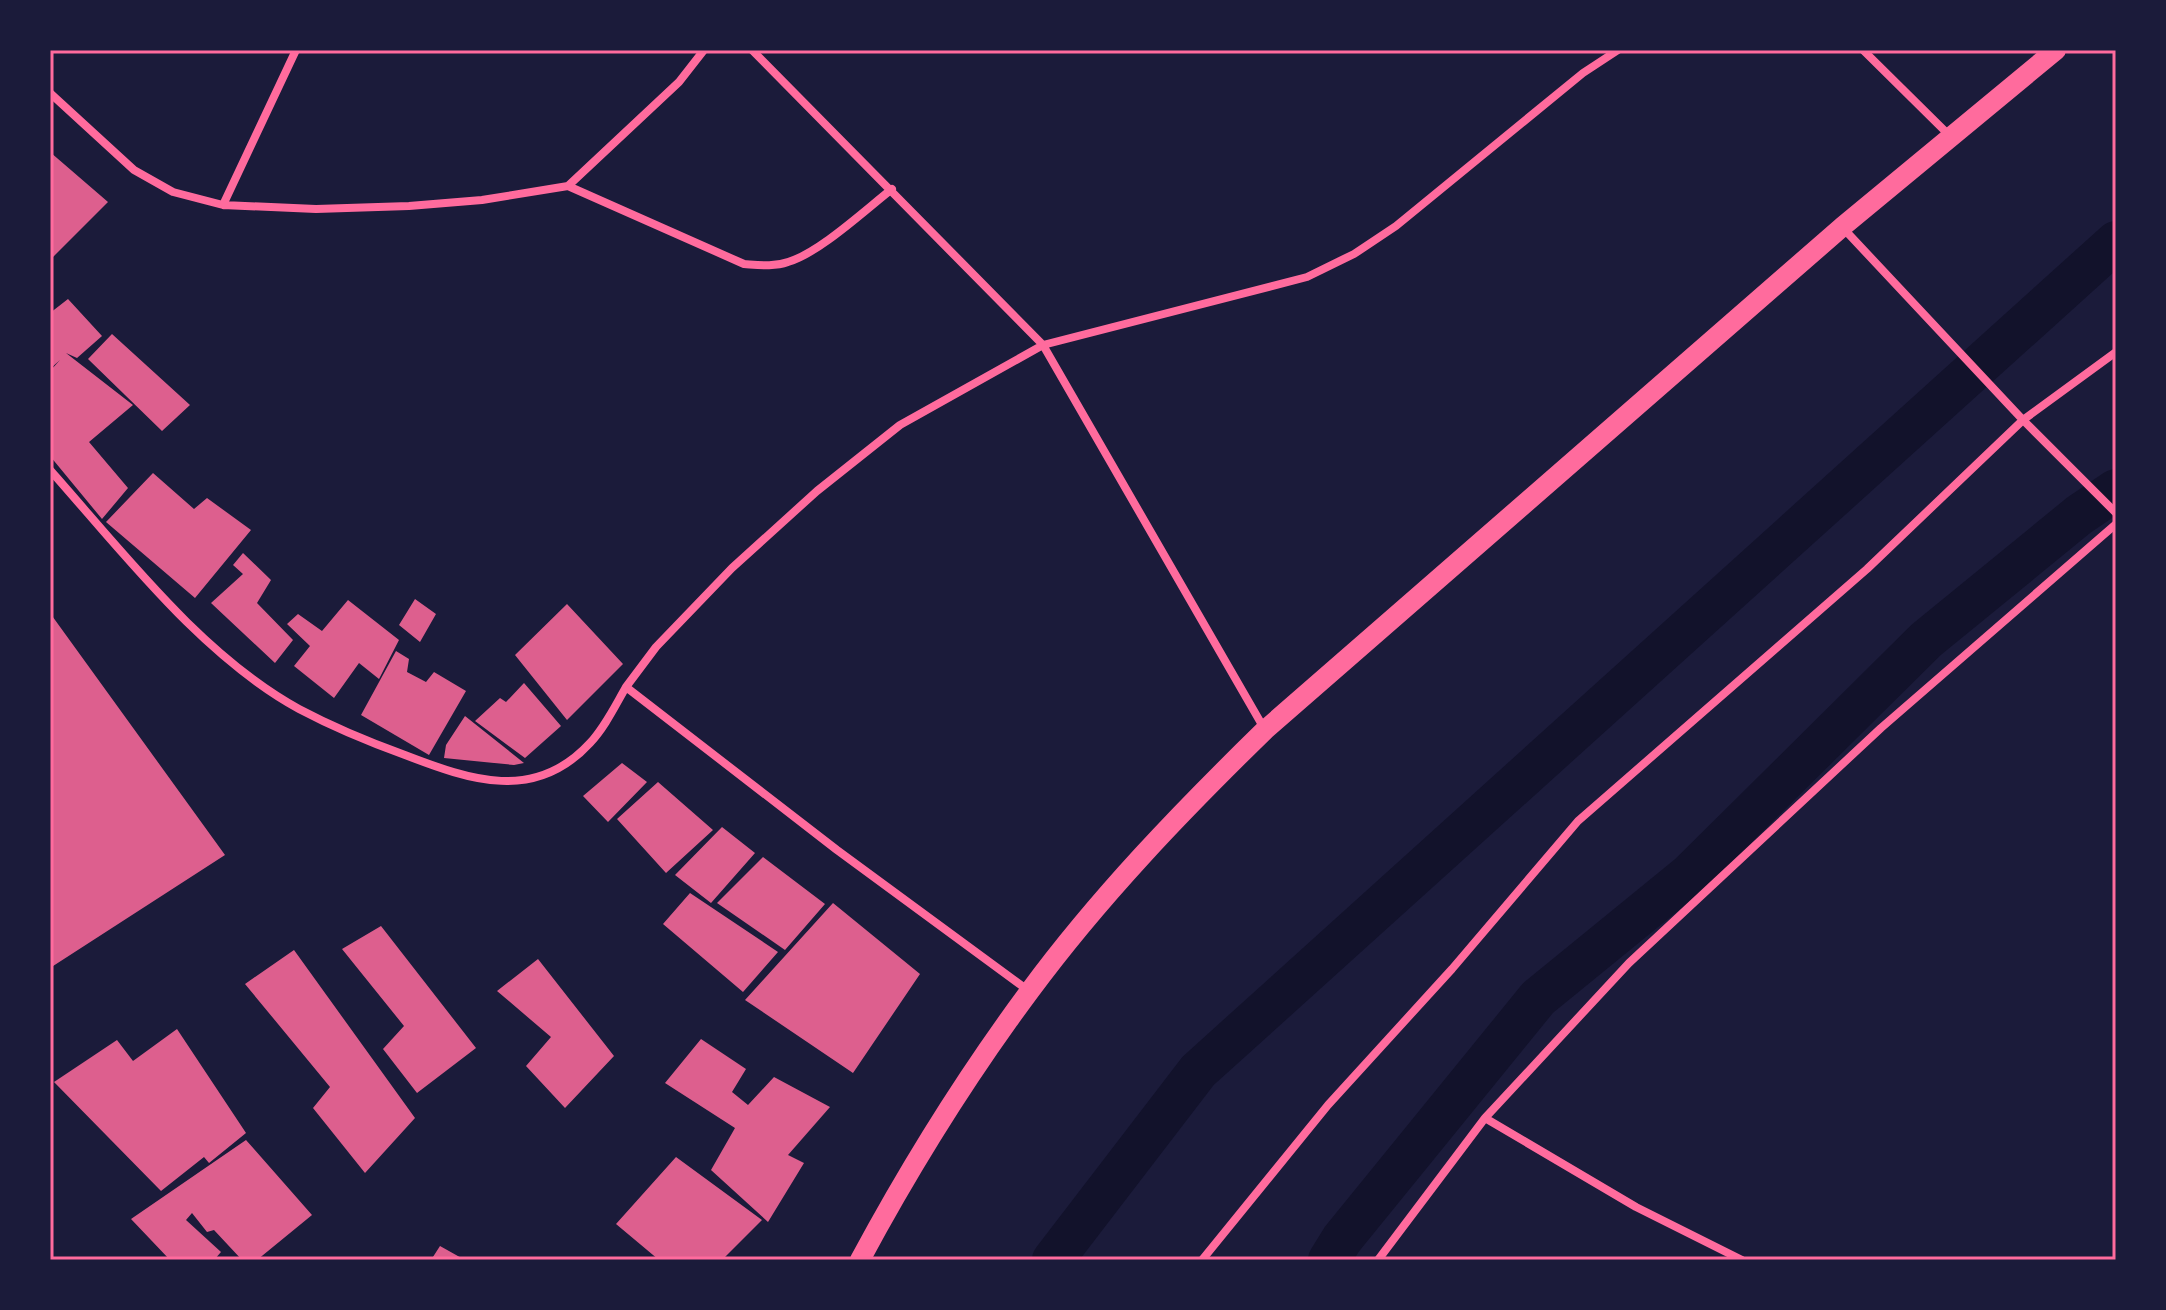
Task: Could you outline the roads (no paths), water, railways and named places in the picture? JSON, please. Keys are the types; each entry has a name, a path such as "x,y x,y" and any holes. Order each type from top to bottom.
{"main road":[{"path":"860,1260 902,1182 964,1085 1030,991 1084,922 1202,791 1265,730 1842,227 2056,50"}],"street":[{"path":"223,205 296,50"},
{"path":"568,186 679,82 704,50"},
{"path":"752,50 1043,345 1265,730"},
{"path":"50,470 171,606 234,664 298,708 455,775 511,782 531,780 565,764 590,743 656,647 732,568 817,491 900,425 1043,345 1307,277 1354,254 1396,226 1583,73 1618,50"},
{"path":"1863,50 1951,137"},
{"path":"50,93 134,170 173,192 223,205 316,209 409,206 482,200 568,186 744,264 759,265 785,263 808,254 892,189"},
{"path":"1842,227 2023,420 2116,513"},
{"path":"1202,1260 1328,1105 1452,969 1578,821 1867,569 2023,420 2116,352"},
{"path":"1378,1260 1485,1118 1629,963 1881,728 2116,524"},
{"path":"626,687 837,850 1030,991"},
{"path":"1485,1118 1636,1207 1742,1260"}],"waterway":[{"path":"1053,1260 1198,1071 2116,242"},
{"path":"1329,1260 1342,1239 1538,998 1690,874 1926,640 2079,515 2116,490"}]}
